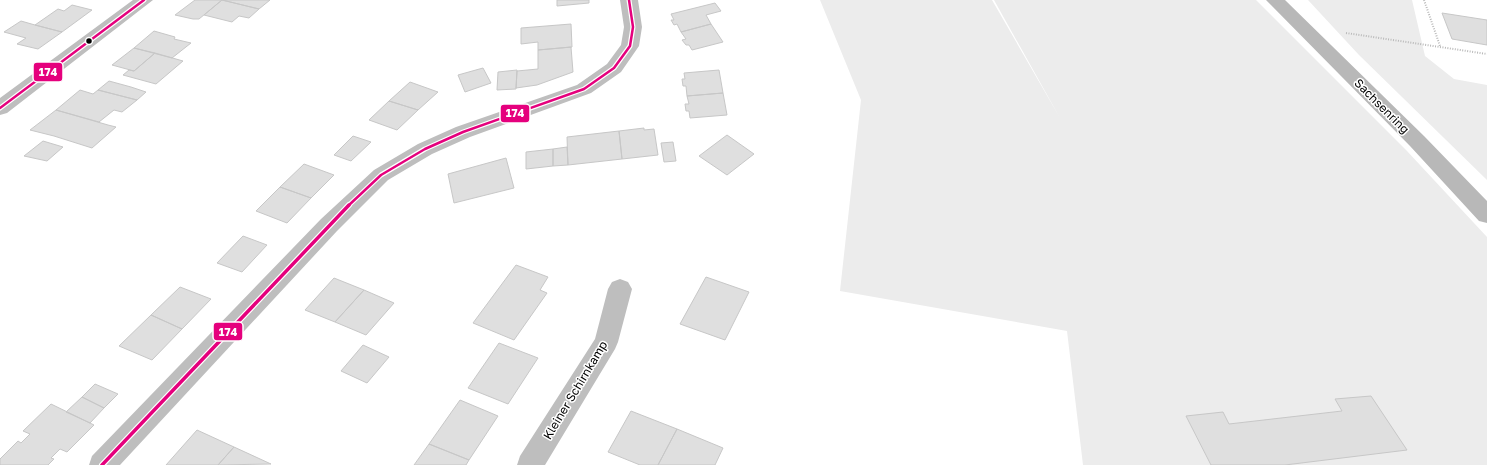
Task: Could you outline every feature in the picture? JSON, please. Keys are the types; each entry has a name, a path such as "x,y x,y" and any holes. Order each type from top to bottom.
{"street":[{"path":"0,108 144,0"},
{"path":"102,465 329,225 380,175 425,149 464,132 584,89 614,68 630,46 633,27 629,0"},
{"name":"Sachsenring","path":"1275,0 1417,141 1487,215"},
{"name":"Kleiner Schirnkamp","path":"530,465 606,342 620,289"}],"path":[{"path":"1424,0 1440,46"},
{"path":"1302,27 1487,54"}],"shaded area":[{"path":"820,0 992,0 1060,118 994,0 1256,0 1407,151 1487,237 1487,465 1083,465 1067,331 840,291 861,100"},
{"path":"1308,0 1412,0 1425,56 1454,79 1487,85 1487,180 1359,55"}],"building":[{"path":"195,0 222,0 199,19 175,15"},
{"path":"222,0 259,9 249,18 239,16 232,22 204,15"},
{"path":"222,0 270,0 259,9"},
{"path":"557,0 589,0 589,3 557,6"},
{"path":"715,3 721,11 706,15 711,24 681,32 677,24 674,25 671,20 674,20 671,14"},
{"path":"72,5 92,10 62,32 35,25 58,9 64,11"},
{"path":"1442,13 1487,20 1487,45 1452,39"},
{"path":"21,21 62,32 38,49 17,44 26,38 4,32"},
{"path":"571,24 572,47 538,50 538,42 521,44 521,28"},
{"path":"711,24 723,42 692,50 689,45 686,45 682,40 686,39 681,32"},
{"path":"154,31 175,37 174,39 191,43 172,58 134,48"},
{"path":"571,47 573,72 537,85 516,88 517,71 538,69 538,50"},
{"path":"134,48 155,53 134,71 112,65"},
{"path":"155,53 183,61 156,84 123,75 129,70 134,71"},
{"path":"483,68 491,83 465,92 458,75"},
{"path":"517,70 516,89 497,90 498,72"},
{"path":"719,70 723,93 687,96 686,86 683,86 682,79 685,79 684,73"},
{"path":"109,81 146,92 137,100 98,90"},
{"path":"410,82 438,92 418,110 389,101"},
{"path":"80,90 93,94 98,90 137,100 122,112 114,110 99,122 56,110"},
{"path":"723,93 727,115 690,118 689,111 686,111 685,104 689,104 687,96"},
{"path":"389,101 418,110 397,130 369,120"},
{"path":"56,110 116,127 92,148 30,130"},
{"path":"644,128 644,130 654,129 658,155 622,159 619,131"},
{"path":"619,131 622,159 568,165 567,137"},
{"path":"727,135 754,154 727,175 699,156"},
{"path":"353,136 371,142 351,161 334,155"},
{"path":"43,141 63,147 47,161 24,156"},
{"path":"673,142 676,161 664,162 661,143"},
{"path":"567,147 568,165 553,166 553,149"},
{"path":"553,149 553,166 526,169 526,152"},
{"path":"506,158 514,188 454,203 448,174"},
{"path":"304,164 334,175 311,198 280,187"},
{"path":"280,187 311,198 287,223 256,211"},
{"path":"243,236 267,245 242,272 217,263"},
{"path":"516,265 548,277 540,290 547,293 514,340 473,323"},
{"path":"706,277 749,292 725,340 680,324"},
{"path":"334,278 364,290 335,322 305,310"},
{"path":"180,287 211,299 182,329 151,315"},
{"path":"364,290 394,303 366,335 335,322"},
{"path":"151,315 182,329 152,360 119,346"},
{"path":"499,343 538,358 508,404 468,388"},
{"path":"363,345 389,357 367,383 341,371"},
{"path":"95,384 118,394 104,408 82,397"},
{"path":"1371,396 1407,450 1285,465 1211,465 1186,416 1223,412 1229,424 1342,411 1335,399"},
{"path":"82,397 104,408 90,423 66,412"},
{"path":"460,400 498,416 469,460 429,444"},
{"path":"51,404 94,425 67,452 60,449 51,458 54,459 48,465 0,465 0,459 18,441 21,443 30,434 23,431"},
{"path":"631,411 677,429 658,465 640,465 608,452"},
{"path":"677,429 723,448 715,465 658,465"},
{"path":"197,430 234,447 218,465 166,465"},
{"path":"429,444 469,460 466,465 414,465"},
{"path":"234,447 271,464 218,465"}],"transit line":[{"name":"174","path":"0,108 144,0"},
{"name":"174","path":"102,465 329,225 381,175 425,149 463,132 584,89 614,68 630,46 633,27 629,0"}]}
